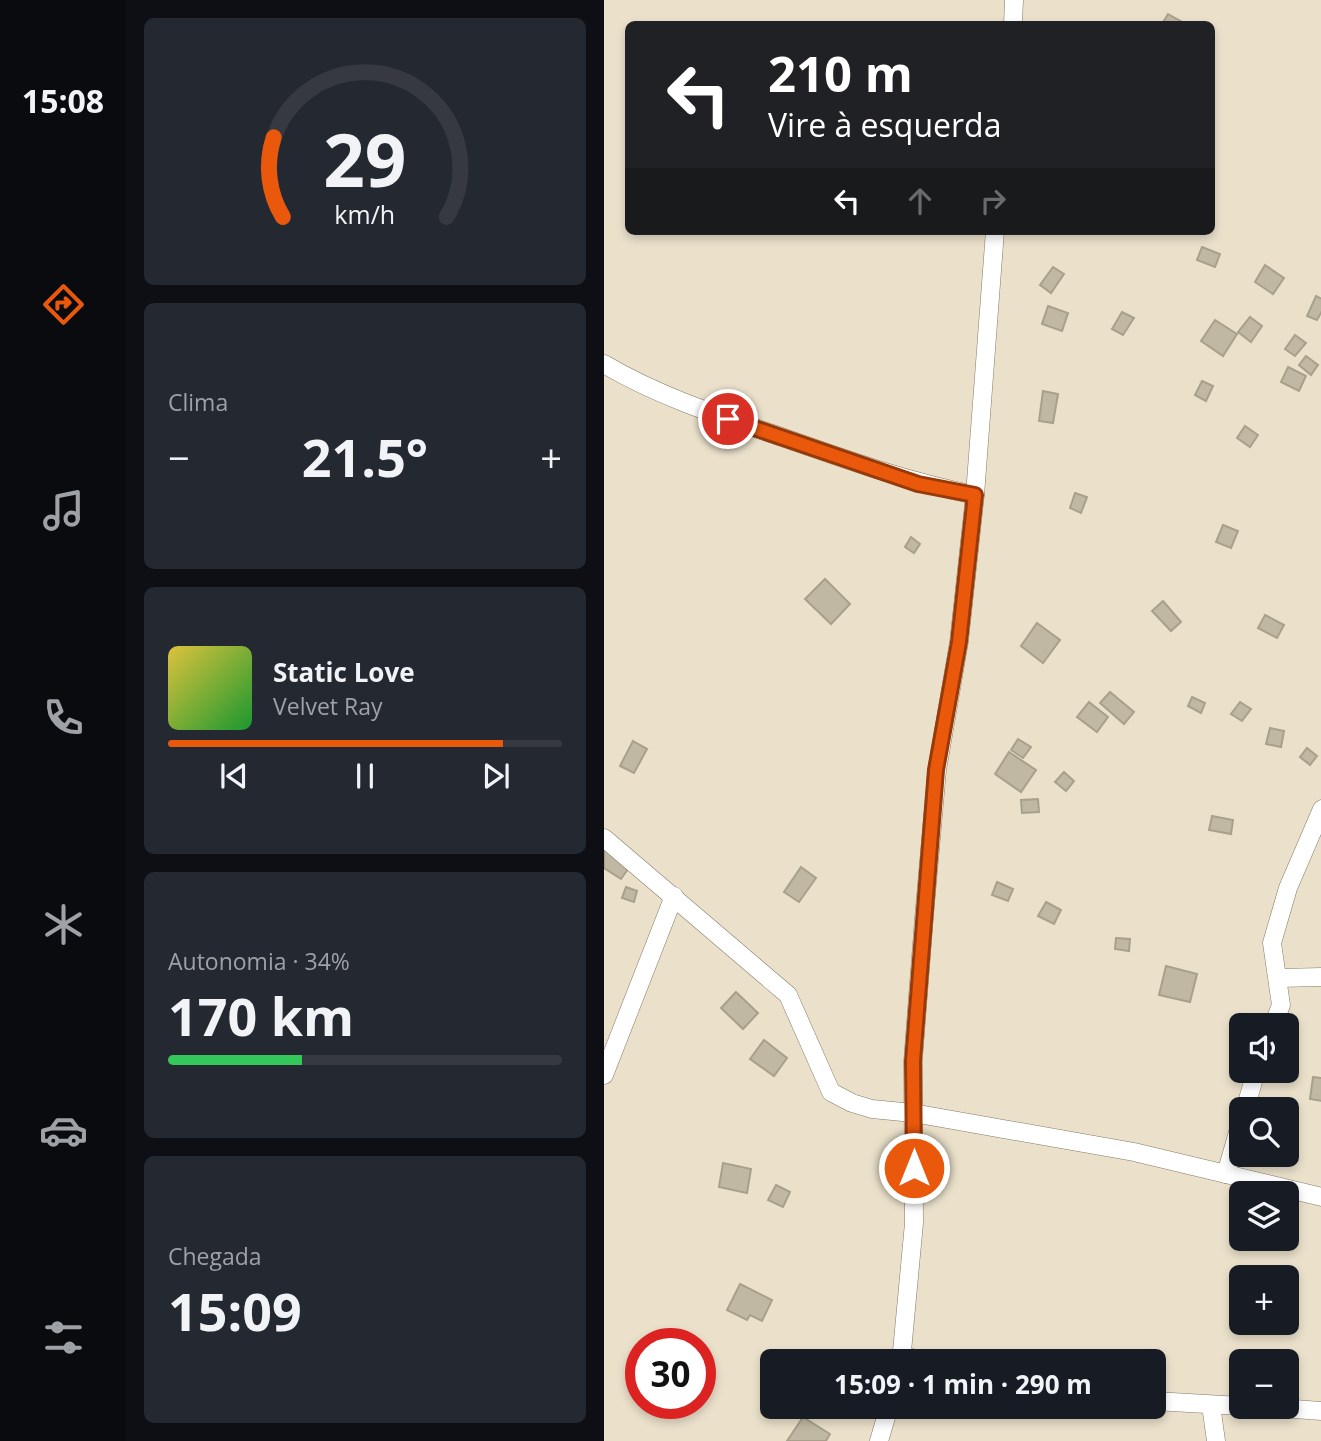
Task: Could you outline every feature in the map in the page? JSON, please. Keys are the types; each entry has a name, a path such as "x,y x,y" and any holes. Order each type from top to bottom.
{"street":[{"path":"1013,21 1014,0"},
{"path":"903,1349 914,1223 914,1048 936,770 959,642 975,495 995,235"},
{"path":"604,364 648,388 708,412 918,484 975,495"},
{"path":"1278,1013 1281,1005 1272,943 1288,888 1321,809"},
{"path":"604,838 788,995 831,1093 851,1104 1134,1152 1321,1197"},
{"path":"604,1075 674,895"},
{"path":"1278,978 1321,978"},
{"path":"1226,1174 1229,1164"},
{"path":"1166,1402 1229,1406"},
{"path":"1211,1405 1216,1441"},
{"path":"1299,1409 1321,1411"},
{"path":"879,1441 885,1419"}],"building":[{"path":"1168,14 1180,21 1164,21"},
{"path":"1202,247 1220,254 1215,267 1197,260"},
{"path":"1265,265 1284,278 1273,294 1255,282"},
{"path":"1053,267 1064,274 1051,293 1040,285"},
{"path":"1316,296 1322,299 1322,311 1317,320 1307,316"},
{"path":"1048,306 1068,313 1062,331 1042,324"},
{"path":"1122,312 1134,318 1123,335 1112,329"},
{"path":"1250,317 1262,326 1251,342 1238,332"},
{"path":"1215,320 1237,334 1223,356 1201,341"},
{"path":"1295,335 1306,343 1295,356 1285,349"},
{"path":"1306,356 1318,365 1311,375 1299,365"},
{"path":"1288,367 1306,376 1299,391 1281,382"},
{"path":"1202,381 1213,386 1206,401 1195,395"},
{"path":"1043,391 1058,394 1053,423 1039,421"},
{"path":"1245,426 1258,435 1250,447 1237,438"},
{"path":"1075,493 1087,497 1081,513 1070,508"},
{"path":"1223,525 1238,531 1231,548 1216,542"},
{"path":"911,537 920,544 914,553 905,547"},
{"path":"825,579 850,604 831,624 805,599"},
{"path":"1163,601 1181,622 1171,631 1152,611"},
{"path":"1265,615 1284,625 1277,638 1258,628"},
{"path":"1037,623 1060,640 1043,663 1021,646"},
{"path":"1110,692 1134,712 1124,724 1100,703"},
{"path":"1192,697 1205,703 1201,713 1188,706"},
{"path":"1089,702 1108,717 1097,732 1077,717"},
{"path":"1240,702 1251,709 1242,721 1231,714"},
{"path":"1270,728 1284,731 1281,747 1266,744"},
{"path":"1018,739 1031,747 1023,758 1011,750"},
{"path":"633,741 647,749 634,773 620,766"},
{"path":"1307,748 1317,756 1310,765 1300,757"},
{"path":"1009,752 1036,770 1021,792 995,774"},
{"path":"1064,772 1074,781 1066,791 1055,782"},
{"path":"1038,799 1039,812 1022,813 1021,800"},
{"path":"1212,816 1233,820 1231,834 1209,830"},
{"path":"604,849 630,866 621,879 604,868"},
{"path":"801,867 816,878 799,902 784,892"},
{"path":"997,882 1013,889 1008,901 992,895"},
{"path":"626,887 637,891 634,902 622,898"},
{"path":"1046,902 1061,910 1054,924 1038,916"},
{"path":"1116,938 1130,939 1129,951 1115,949"},
{"path":"1166,966 1197,974 1190,1002 1159,995"},
{"path":"736,992 758,1013 743,1029 721,1008"},
{"path":"764,1040 787,1058 774,1076 750,1059"},
{"path":"1313,1077 1322,1078 1322,1101 1310,1099"},
{"path":"723,1163 751,1169 747,1193 719,1187"},
{"path":"776,1185 790,1192 783,1207 768,1200"},
{"path":"740,1284 772,1300 762,1321 750,1315 747,1320 727,1310"},
{"path":"802,1419 806,1419 830,1434 826,1441 787,1441"}],"route":[{"path":"728,419 918,484 975,495 959,642 936,770 913,1061 914,1168"}]}
